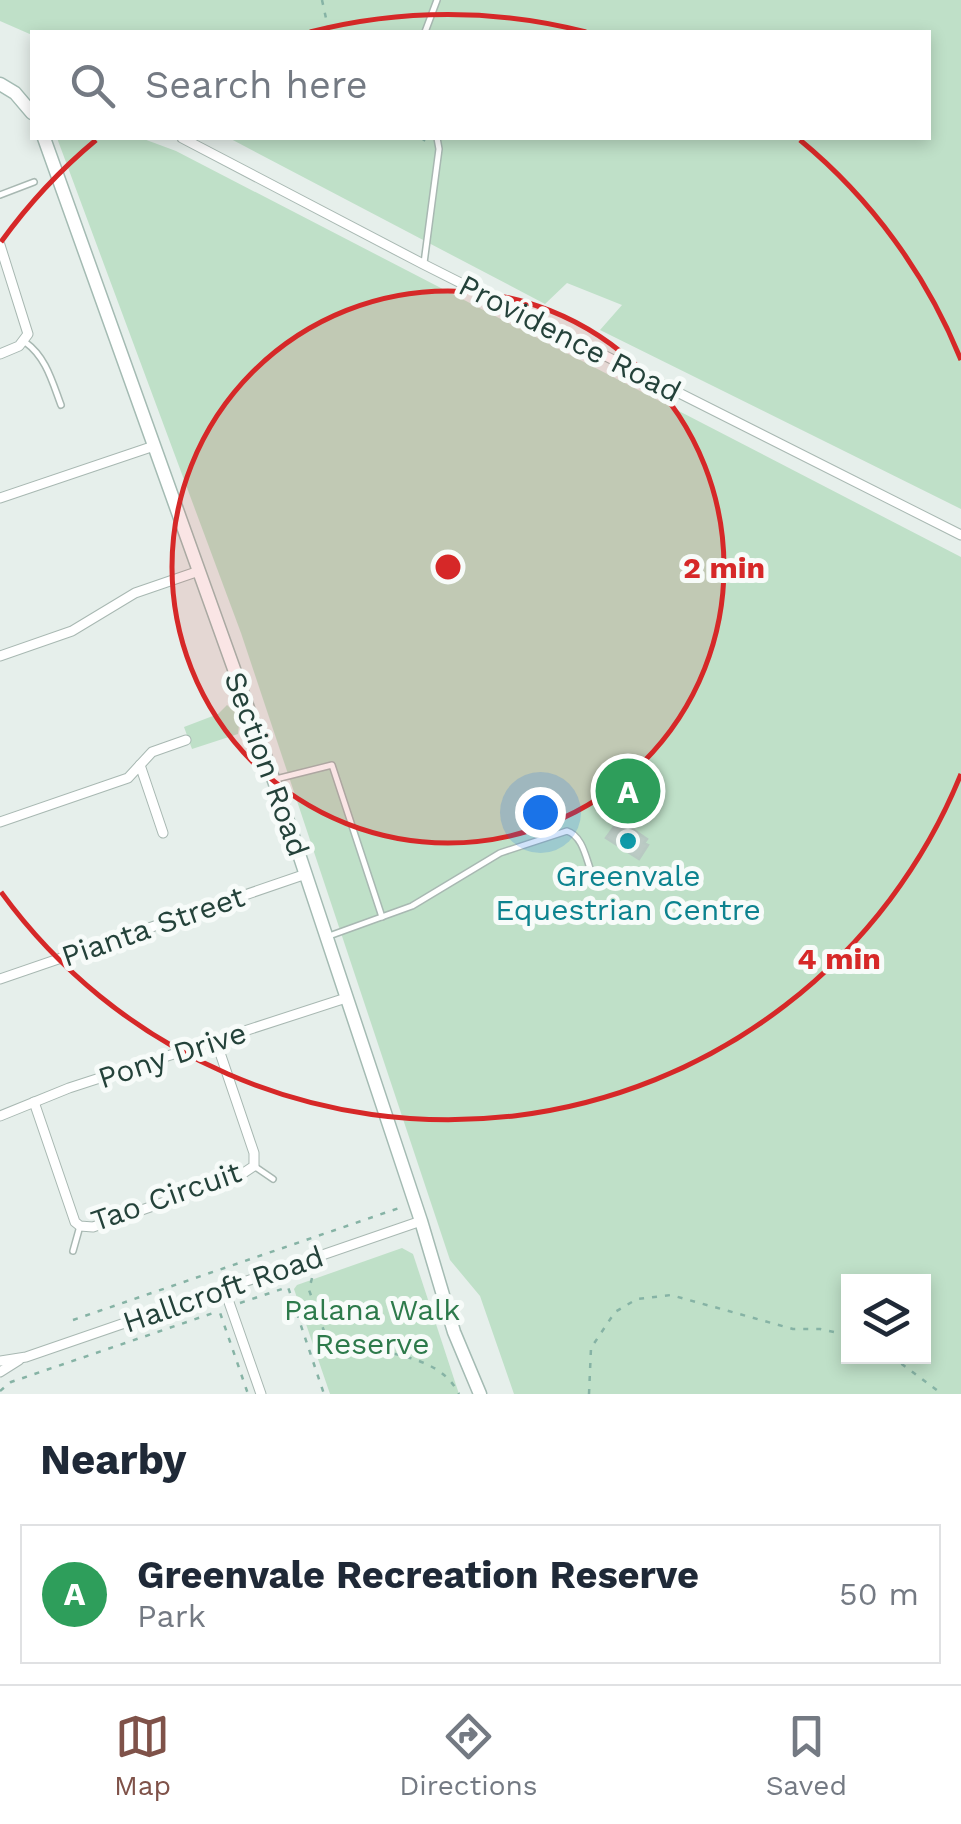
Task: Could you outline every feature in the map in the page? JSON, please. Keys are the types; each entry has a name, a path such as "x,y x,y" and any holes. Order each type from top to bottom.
{"street":[{"path":"0,84 28,98"},
{"name":"Section Road","path":"45,140 306,874 454,1332 480,1394"},
{"name":"Providence Road","path":"186,140 961,534"},
{"path":"0,245 28,325 25,342 0,354"},
{"path":"0,498 154,446"},
{"path":"0,656 72,631 135,593 199,572"},
{"path":"0,822 128,778 152,752 186,740"},
{"path":"140,766 163,833"},
{"name":"Pianta Street","path":"0,979 306,874"},
{"name":"Pony Drive","path":"0,1116 346,998"},
{"name":"Tao Circuit","path":"34,1102 72,1215 80,1226 93,1226 239,1176 254,1166 254,1152 216,1041"},
{"name":"Hallcroft Road","path":"0,1361 26,1356 421,1221"},
{"path":"224,1288 261,1394"},
{"name":"Hallcroft Road","path":"0,1372 26,1356"}],"lane":[{"path":"426,30 438,0"},
{"path":"424,264 438,140"},
{"path":"0,195 34,182"},
{"path":"25,342 38,351 61,404"},
{"path":"273,780 332,765 382,917"},
{"path":"326,936 412,906 500,853 568,830 580,840 592,874"},
{"path":"254,1166 273,1180"},
{"path":"72,1251 80,1226"}],"path":[{"path":"322,0 329,30"},
{"path":"73,1320 415,1202"},
{"path":"312,1278 309,1290 324,1331 431,1366 445,1375 459,1394"},
{"path":"0,1392 11,1382 288,1287 324,1394"},
{"path":"589,1394 591,1348 614,1312 637,1299 671,1294 793,1329 820,1328 841,1334"},
{"path":"220,1310 248,1394"},
{"path":"902,1364 942,1394"}],"green space":[{"path":"0,0 961,0 961,509 600,330 622,305 567,283 545,304 233,140 931,140 931,30 30,30 30,34 0,21"},
{"path":"58,140 146,140 176,151 961,557 961,1394 514,1394 480,1296 450,1260 241,633"},
{"path":"227,705 240,717 238,734 192,749 184,727 218,714"},
{"name":"Palana Walk Reserve","path":"402,1248 413,1254 459,1394 330,1394 294,1289"}],"building":[{"name":"Greenvale Equestrian Centre","path":"619,820 647,839 644,843 648,845 639,859 606,838"}],"place":[{"name":"Greenvale Recreation Reserve","path":"628,791"},
{"name":"Greenvale Equestrian Centre","path":"628,841"}]}
